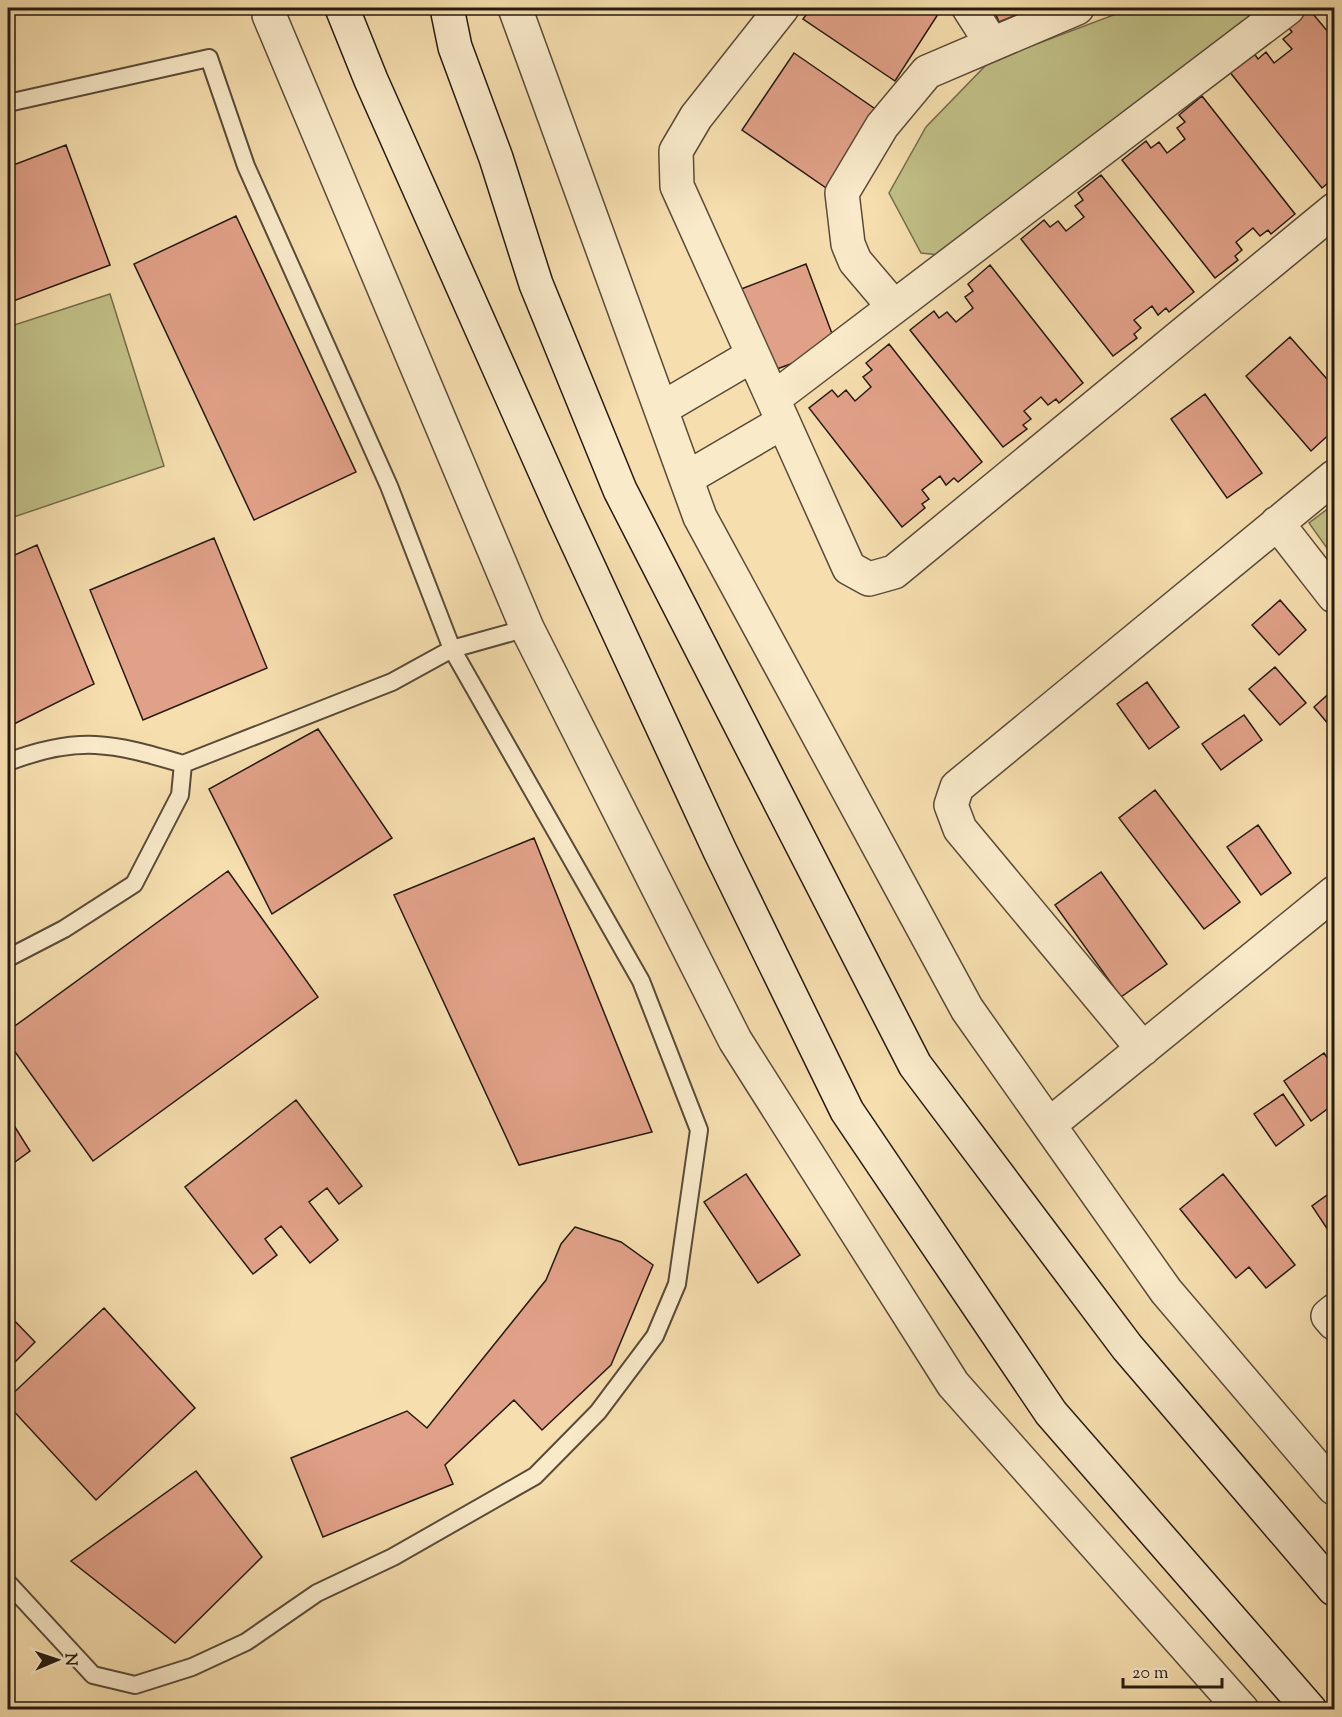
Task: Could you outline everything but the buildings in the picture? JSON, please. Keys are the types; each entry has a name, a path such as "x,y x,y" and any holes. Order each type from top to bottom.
{"street":[{"path":"270,8 269,15 527,628 735,1040 953,1384 1242,1710"},
{"path":"342,8 371,80 564,514 720,851 847,1111 1051,1413 1310,1710"},
{"path":"447,8 455,47 496,158 536,284 620,490 915,1065 1127,1347 1335,1589"},
{"path":"515,8 700,517 967,1009 1166,1292 1335,1488"},
{"path":"782,8 696,117 676,150 678,186 849,568 869,579 894,572 1335,210"},
{"path":"969,8 992,44"},
{"path":"894,307 855,261 848,244 842,193 882,126 927,72 1077,8"},
{"path":"687,478 778,411 894,307 1288,8"},
{"path":"661,409 753,355"},
{"path":"1143,1049 960,830 951,805 957,787 1335,477"},
{"path":"1277,523 1335,596"},
{"path":"1049,1125 1335,893"},
{"path":"1335,1311 1328,1316 1335,1323"}],"lane":[{"path":"8,103 209,58 246,166 389,486 452,649 641,981 699,1130 677,1284 655,1336 598,1412 534,1476 393,1557 317,1593 246,1642 192,1667 135,1685 93,1675 48,1623 8,1583"},
{"path":"8,762 71,743 122,746 183,764 392,682 452,649 527,628"},
{"path":"8,958 64,929 134,884 180,795 183,764"}],"shaded area":[{"path":"1132,8 1273,8 949,256 921,253 889,193 926,127 989,62"},
{"path":"110,294 164,466 8,519 8,327"},
{"path":"1334,504 1334,558 1309,523"}]}
